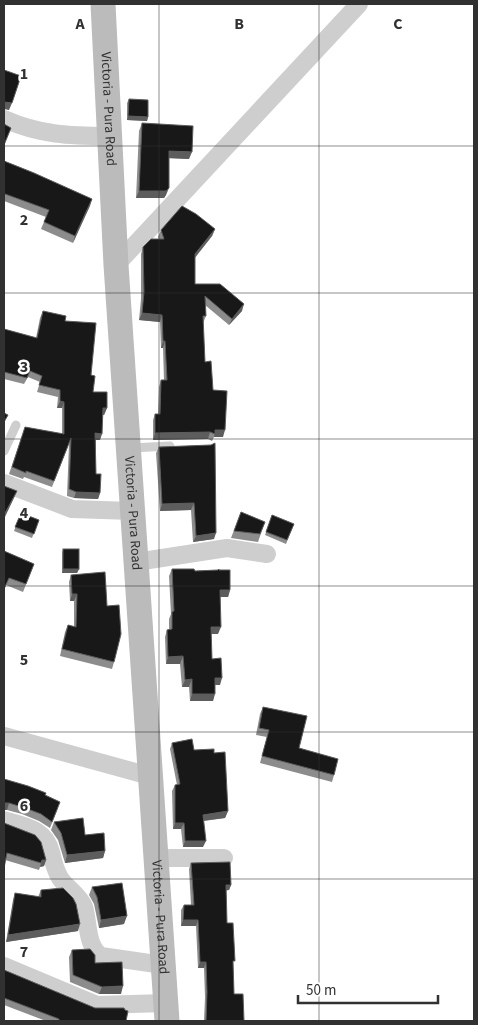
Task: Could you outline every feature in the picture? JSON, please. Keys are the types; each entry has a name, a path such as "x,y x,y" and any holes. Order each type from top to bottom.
{"main road":[{"name":"Victoria - Pura Road","path":"103,4 108,136 116,265 167,1012"}],"street":[{"path":"116,265 358,4"},
{"path":"4,120 24,128 56,134 108,136"},
{"path":"4,483 72,510 132,510"},
{"path":"136,562 227,548 267,554"},
{"path":"4,736 150,776"},
{"path":"4,820 36,830 48,842 56,872 64,883 79,896 84,907 92,946 96,953 101,956 163,965"},
{"path":"156,858 224,858"},
{"path":"4,966 97,1005 167,1012"}],"lane":[{"path":"4,451 16,425"},
{"path":"128,448 178,446"}],"building":[{"path":"4,70 21,76 12,103 4,102"},
{"path":"129,99 148,100 148,117 128,116"},
{"path":"142,123 193,126 192,152 169,151 169,188 166,191 139,191"},
{"path":"4,124 11,128 4,145"},
{"path":"4,161 92,199 75,236 44,222 49,210 5,194 4,197"},
{"path":"182,206 215,229 195,254 195,284 220,284 244,304 232,319 205,296 206,316 203,316 205,362 211,361 213,390 227,391 225,430 215,430 215,434 210,432 155,433 155,414 160,414 161,380 167,380 165,341 163,341 162,315 142,313 144,292 143,247 151,239 164,239 161,230"},
{"path":"43,311 66,316 65,321 96,323 91,375 95,376 93,392 107,392 107,408 103,408 102,434 95,433 96,474 101,474 100,493 76,492 69,489 71,438 54,481 12,467 25,427 64,434 64,402 60,401 60,390 39,385 42,376 30,371 27,378 4,372 4,329 37,338"},
{"path":"4,413 8,415 4,422"},
{"path":"215,443 216,533 196,536 194,503 162,504 159,447 211,445"},
{"path":"4,486 17,491 4,515"},
{"path":"241,512 265,522 260,534 234,531"},
{"path":"21,513 39,520 34,534 15,527"},
{"path":"272,515 294,524 287,540 266,532"},
{"path":"63,549 79,549 79,569 63,569"},
{"path":"4,551 34,564 26,584 9,578 4,589"},
{"path":"172,569 194,569 195,571 230,570 230,590 220,590 221,627 211,627 212,659 221,658 222,678 215,678 215,694 192,694 192,679 185,680 183,656 168,657 167,630 172,629 172,612 174,611"},
{"path":"105,572 107,606 119,605 121,634 114,662 62,649 68,625 76,627 77,594 72,594 71,575"},
{"path":"263,707 307,716 299,748 338,759 334,775 262,756 269,730 259,728"},
{"path":"192,739 194,750 214,749 214,753 225,752 228,811 203,815 206,841 185,841 184,823 175,823 175,785 180,784 172,743"},
{"path":"4,779 46,793 45,795 60,802 52,822 41,814 4,803"},
{"path":"83,818 85,835 104,833 105,851 67,855 61,833 54,822"},
{"path":"4,823 35,835 41,842 46,860 42,860 41,863 7,853 4,868"},
{"path":"230,862 231,885 226,885 227,923 233,923 234,994 243,994 244,1021 206,1021 206,962 200,962 198,920 183,920 184,905 194,905 191,863"},
{"path":"122,883 127,916 101,920 97,897 92,887"},
{"path":"63,888 76,904 80,924 8,935 15,893 41,897 41,890"},
{"path":"90,949 95,955 95,963 122,962 123,986 102,987 73,975 72,950"},
{"path":"4,970 95,1008 124,1008 128,1011 126,1021 59,1021 59,1019 4,998"}]}
